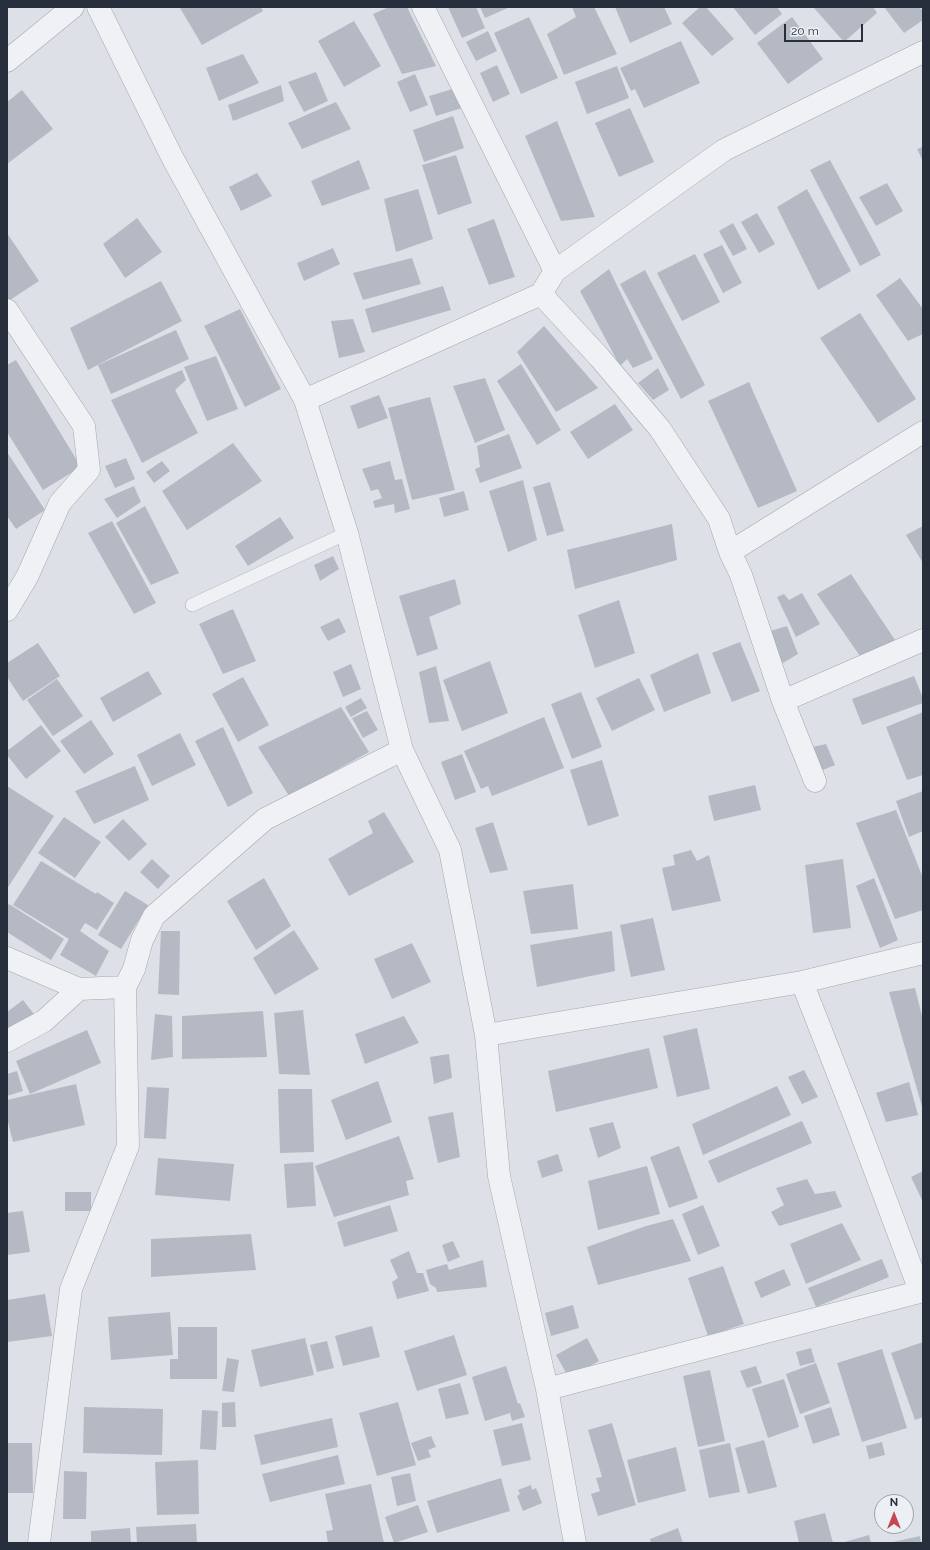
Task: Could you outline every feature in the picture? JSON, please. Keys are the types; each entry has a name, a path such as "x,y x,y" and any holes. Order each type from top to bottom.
{"street":[{"path":"7,61 73,7"},
{"path":"98,7 172,157 305,400 347,533 402,750 450,850 486,1035 499,1176 548,1389 575,1543"},
{"path":"423,7 555,271"},
{"path":"305,400 541,294 555,271 724,150 923,52"},
{"path":"541,294 600,358 660,429 719,518 730,552 741,575 783,701 814,781"},
{"path":"7,310 84,426 89,470 60,503 27,577 7,610"},
{"path":"730,552 923,432"},
{"path":"783,701 923,640"},
{"path":"39,1543 71,1289 128,1146 125,987 134,969 142,940 154,916 265,819 402,750"},
{"path":"486,1035 802,982 923,953"},
{"path":"7,958 79,990 125,987"},
{"path":"548,1389 922,1291 802,982"},
{"path":"7,1041 44,1021 79,990"}],"lane":[{"path":"192,605 347,533"}],"building":[{"path":"261,7 263,11 202,45 180,8"},
{"path":"389,7 407,7 436,66 402,74 373,14"},
{"path":"448,7 476,7 485,28 462,38"},
{"path":"480,7 510,7 485,18"},
{"path":"572,7 594,7 617,54 564,75 547,34 576,17"},
{"path":"615,7 664,7 672,24 630,43"},
{"path":"700,7 706,7 734,39 712,56 682,23"},
{"path":"733,7 777,7 782,14 755,35"},
{"path":"873,7 877,13 844,42 814,8"},
{"path":"884,7 919,7 923,11 923,20 904,33"},
{"path":"529,17 558,78 521,94 494,33"},
{"path":"792,17 823,59 788,84 757,43"},
{"path":"354,21 381,66 344,87 318,41"},
{"path":"488,31 497,51 476,61 466,42"},
{"path":"681,41 700,83 644,108 635,89 631,91 620,68"},
{"path":"243,54 259,83 219,101 206,68"},
{"path":"497,65 510,94 493,102 480,73"},
{"path":"617,66 629,98 587,114 575,82"},
{"path":"316,72 328,101 304,112 288,82"},
{"path":"415,74 428,105 410,112 397,82"},
{"path":"281,85 284,101 233,121 228,105"},
{"path":"456,88 462,108 436,116 429,96"},
{"path":"22,90 53,129 7,164 7,102"},
{"path":"336,102 351,129 302,149 288,123"},
{"path":"630,108 654,162 619,177 595,123"},
{"path":"453,116 464,148 424,162 413,130"},
{"path":"557,121 595,217 561,221 525,136"},
{"path":"923,147 923,161 917,149"},
{"path":"456,155 472,203 438,215 422,165"},
{"path":"359,160 370,189 322,206 311,181"},
{"path":"830,160 881,255 860,266 810,170"},
{"path":"257,173 272,196 241,211 229,187"},
{"path":"887,183 903,211 876,226 859,197"},
{"path":"418,189 433,239 396,252 384,199"},
{"path":"807,189 851,271 818,290 777,207"},
{"path":"757,213 775,244 759,253 741,222"},
{"path":"137,218 162,252 125,278 103,244"},
{"path":"494,219 515,277 489,285 467,229"},
{"path":"733,223 747,249 733,256 719,231"},
{"path":"7,233 39,281 7,302"},
{"path":"722,245 742,283 723,293 703,254"},
{"path":"333,248 340,264 304,281 297,263"},
{"path":"695,254 720,302 682,321 657,273"},
{"path":"412,258 421,284 363,300 353,273"},
{"path":"609,269 653,359 633,368 627,359 620,366 580,291"},
{"path":"645,270 705,385 681,399 620,284"},
{"path":"900,278 923,309 923,334 908,341 876,295"},
{"path":"161,281 182,321 88,370 70,328"},
{"path":"443,286 451,310 372,333 365,309"},
{"path":"240,309 281,389 245,407 204,326"},
{"path":"860,313 916,399 878,423 820,338"},
{"path":"353,319 365,352 339,358 331,321"},
{"path":"544,326 598,388 556,412 517,352"},
{"path":"176,330 189,359 111,394 98,365"},
{"path":"216,356 238,409 207,421 184,367"},
{"path":"16,360 81,467 43,490 7,432 7,365"},
{"path":"521,364 561,430 537,445 497,381"},
{"path":"658,368 669,390 653,400 638,383"},
{"path":"182,370 186,380 175,390 198,433 142,463 111,400"},
{"path":"485,378 505,430 475,443 453,386"},
{"path":"749,382 797,491 758,508 708,401"},
{"path":"379,395 388,418 358,429 350,406"},
{"path":"430,397 455,490 412,500 388,408"},
{"path":"615,404 633,430 588,459 570,432"},
{"path":"509,434 522,468 480,483 475,469 480,467 477,446"},
{"path":"233,443 262,481 187,530 162,491"},
{"path":"7,452 45,510 16,529 7,516"},
{"path":"126,458 135,479 115,488 105,466"},
{"path":"162,461 170,471 154,483 146,472"},
{"path":"390,461 395,480 402,479 410,509 395,513 394,504 375,508 373,501 382,498 378,489 371,491 362,469"},
{"path":"523,480 537,540 508,552 489,491"},
{"path":"550,482 564,531 547,536 533,487"},
{"path":"134,486 141,502 117,518 104,499"},
{"path":"464,491 469,510 444,517 439,498"},
{"path":"145,506 179,573 151,585 116,523"},
{"path":"280,517 294,538 248,566 235,546"},
{"path":"112,521 156,603 134,614 88,533"},
{"path":"672,524 677,560 575,589 567,550"},
{"path":"923,526 923,563 906,535"},
{"path":"333,556 339,569 320,581 314,565"},
{"path":"851,574 895,640 862,659 817,594"},
{"path":"455,579 461,604 429,617 438,649 417,656 399,596"},
{"path":"802,593 820,624 796,637 777,597 784,594 789,600"},
{"path":"619,600 635,653 595,668 578,615"},
{"path":"233,609 256,661 223,674 199,624"},
{"path":"339,618 346,632 328,641 320,627"},
{"path":"787,626 798,654 781,664 767,632"},
{"path":"740,642 760,691 732,702 712,653"},
{"path":"38,643 60,676 23,701 7,677 7,663"},
{"path":"698,653 711,693 664,712 650,675"},
{"path":"490,661 508,713 462,731 443,680"},
{"path":"351,664 361,689 343,697 333,672"},
{"path":"436,666 449,721 429,723 419,672"},
{"path":"148,671 162,694 113,722 100,698"},
{"path":"914,676 923,698 923,703 862,725 852,699"},
{"path":"243,677 269,725 238,742 212,694"},
{"path":"639,678 655,710 612,731 596,698"},
{"path":"57,679 83,716 53,736 27,700"},
{"path":"581,692 602,747 572,759 551,704"},
{"path":"361,698 367,708 351,717 345,707"},
{"path":"341,707 369,752 289,796 258,747"},
{"path":"367,711 378,730 363,738 352,718"},
{"path":"923,712 923,775 907,780 886,727"},
{"path":"544,717 564,768 492,796 488,786 481,789 464,751"},
{"path":"91,720 114,754 84,774 60,741"},
{"path":"41,725 61,751 26,779 7,755 7,751"},
{"path":"223,727 253,793 228,807 195,741"},
{"path":"180,733 196,765 152,786 137,755"},
{"path":"826,744 835,765 818,772 808,748"},
{"path":"462,754 476,792 455,800 441,762"},
{"path":"602,760 619,816 588,826 570,770"},
{"path":"135,766 149,800 94,824 75,791"},
{"path":"755,785 761,810 714,821 708,796"},
{"path":"7,786 54,816 7,889"},
{"path":"923,791 923,831 909,837 896,801"},
{"path":"896,810 923,878 923,910 895,919 856,823"},
{"path":"384,812 414,862 349,896 328,859 373,833 368,821"},
{"path":"64,817 101,842 75,878 38,853"},
{"path":"123,819 147,844 129,861 105,837"},
{"path":"493,822 508,870 490,873 475,828"},
{"path":"691,850 697,861 709,855 721,901 672,911 662,868 675,865 673,855"},
{"path":"152,859 170,876 158,889 140,872"},
{"path":"843,859 851,928 813,933 805,865"},
{"path":"41,861 114,903 97,930 85,923 80,931 109,951 96,976 60,955 69,939 13,905"},
{"path":"264,878 291,926 256,950 227,901"},
{"path":"874,878 898,940 880,948 856,886"},
{"path":"573,884 578,929 531,934 523,891"},
{"path":"125,891 148,905 121,949 98,935"},
{"path":"9,904 64,939 51,960 7,932 7,906"},
{"path":"653,918 665,970 631,977 620,925"},
{"path":"294,930 319,969 275,995 253,958"},
{"path":"161,931 180,931 179,995 158,994"},
{"path":"612,931 615,971 537,987 530,945"},
{"path":"412,943 431,982 392,999 374,959"},
{"path":"915,988 923,1020 923,1110 889,992"},
{"path":"23,1000 37,1018 7,1033 7,1012"},
{"path":"303,1010 310,1075 279,1074 274,1013"},
{"path":"263,1011 267,1057 182,1059 182,1016"},
{"path":"155,1014 172,1016 173,1057 151,1060"},
{"path":"404,1016 419,1043 365,1064 355,1034"},
{"path":"697,1028 710,1089 677,1097 663,1036"},
{"path":"87,1030 101,1063 30,1094 16,1061"},
{"path":"649,1048 658,1088 556,1112 548,1071"},
{"path":"449,1054 452,1078 434,1084 430,1057"},
{"path":"804,1070 818,1097 802,1104 788,1077"},
{"path":"17,1071 23,1091 7,1096 7,1074"},
{"path":"378,1081 392,1122 346,1140 331,1100"},
{"path":"909,1082 918,1115 886,1122 876,1093"},
{"path":"76,1084 85,1125 13,1142 7,1118 7,1100"},
{"path":"777,1086 791,1115 703,1155 692,1124"},
{"path":"147,1087 169,1088 166,1139 144,1138"},
{"path":"278,1089 312,1089 314,1152 280,1153"},
{"path":"453,1112 460,1157 438,1163 428,1117"},
{"path":"802,1121 812,1143 718,1183 708,1161"},
{"path":"613,1122 621,1148 598,1158 589,1128"},
{"path":"399,1136 414,1179 406,1181 409,1195 334,1217 315,1166"},
{"path":"679,1146 698,1198 669,1208 650,1157"},
{"path":"558,1154 563,1171 542,1178 537,1161"},
{"path":"158,1158 234,1164 230,1201 155,1195"},
{"path":"313,1162 316,1206 287,1208 284,1164"},
{"path":"647,1166 660,1214 598,1230 588,1181"},
{"path":"923,1171 923,1202 911,1177"},
{"path":"807,1179 815,1194 835,1191 842,1207 779,1226 771,1212 784,1205 776,1188"},
{"path":"65,1192 91,1192 91,1211 65,1211"},
{"path":"390,1205 398,1231 344,1247 337,1222"},
{"path":"703,1205 720,1246 698,1255 682,1214"},
{"path":"23,1211 30,1252 7,1255 7,1213"},
{"path":"673,1219 691,1261 598,1285 587,1247 646,1226"},
{"path":"842,1223 861,1260 806,1284 790,1244"},
{"path":"251,1234 256,1270 151,1277 151,1239"},
{"path":"453,1241 460,1257 448,1262 442,1245"},
{"path":"409,1251 417,1273 423,1273 429,1291 397,1299 392,1282 398,1278 390,1260"},
{"path":"882,1259 889,1277 816,1307 808,1288"},
{"path":"483,1260 487,1287 437,1292 436,1288 430,1284 426,1270 447,1264 449,1270"},
{"path":"723,1266 744,1324 708,1336 688,1278"},
{"path":"784,1269 791,1285 761,1298 754,1282"},
{"path":"45,1294 52,1336 7,1342 7,1300"},
{"path":"573,1305 579,1328 551,1336 545,1313"},
{"path":"170,1312 173,1355 111,1360 108,1317"},
{"path":"372,1326 380,1357 343,1366 335,1336"},
{"path":"178,1327 217,1327 217,1379 170,1379 170,1359 178,1359"},
{"path":"454,1335 467,1375 417,1391 404,1351"},
{"path":"305,1338 314,1375 260,1387 251,1350"},
{"path":"587,1338 599,1361 569,1378 556,1355"},
{"path":"327,1341 334,1368 317,1372 310,1345"},
{"path":"923,1342 923,1417 915,1420 891,1353"},
{"path":"811,1348 815,1362 800,1366 796,1352"},
{"path":"882,1349 907,1428 862,1442 837,1363"},
{"path":"227,1358 239,1360 234,1392 222,1391"},
{"path":"816,1363 830,1403 800,1414 786,1374"},
{"path":"506,1366 518,1404 520,1403 525,1417 512,1421 510,1413 485,1421 472,1377"},
{"path":"756,1366 762,1383 747,1388 740,1371"},
{"path":"710,1370 725,1441 698,1447 683,1376"},
{"path":"784,1379 799,1427 768,1438 752,1389"},
{"path":"460,1383 469,1414 446,1419 438,1389"},
{"path":"235,1402 236,1427 222,1427 222,1403"},
{"path":"398,1402 416,1465 377,1476 359,1413"},
{"path":"84,1407 163,1409 162,1455 83,1453"},
{"path":"831,1407 840,1435 813,1444 804,1416"},
{"path":"202,1410 218,1411 216,1450 200,1449"},
{"path":"332,1418 338,1447 261,1465 254,1435"},
{"path":"522,1423 531,1460 502,1466 493,1430"},
{"path":"612,1423 636,1505 598,1516 591,1494 600,1491 596,1478 602,1477 588,1430"},
{"path":"431,1436 436,1447 428,1450 431,1457 418,1461 411,1443"},
{"path":"764,1440 777,1487 748,1494 735,1448"},
{"path":"882,1442 885,1455 869,1459 866,1446"},
{"path":"7,1443 32,1443 33,1493 7,1493"},
{"path":"730,1443 740,1492 709,1498 699,1450"},
{"path":"676,1447 686,1491 638,1503 627,1460"},
{"path":"338,1455 345,1484 270,1502 262,1474"},
{"path":"198,1460 199,1514 157,1515 155,1462"},
{"path":"64,1471 87,1472 86,1519 63,1519"},
{"path":"410,1473 416,1501 397,1506 391,1477"},
{"path":"501,1478 510,1511 437,1533 427,1501"},
{"path":"371,1484 384,1543 328,1543 326,1531 333,1530 325,1494"},
{"path":"531,1485 532,1490 536,1488 542,1503 523,1511 517,1496 520,1494 518,1490"},
{"path":"418,1505 428,1532 394,1543 385,1517"},
{"path":"825,1513 833,1543 799,1543 794,1521"},
{"path":"196,1524 197,1543 137,1543 136,1527"},
{"path":"130,1528 131,1543 91,1543 91,1531"},
{"path":"678,1528 683,1543 651,1543 650,1539"},
{"path":"869,1535 871,1543 841,1543"},
{"path":"920,1536 921,1543 893,1543 893,1542"}]}
